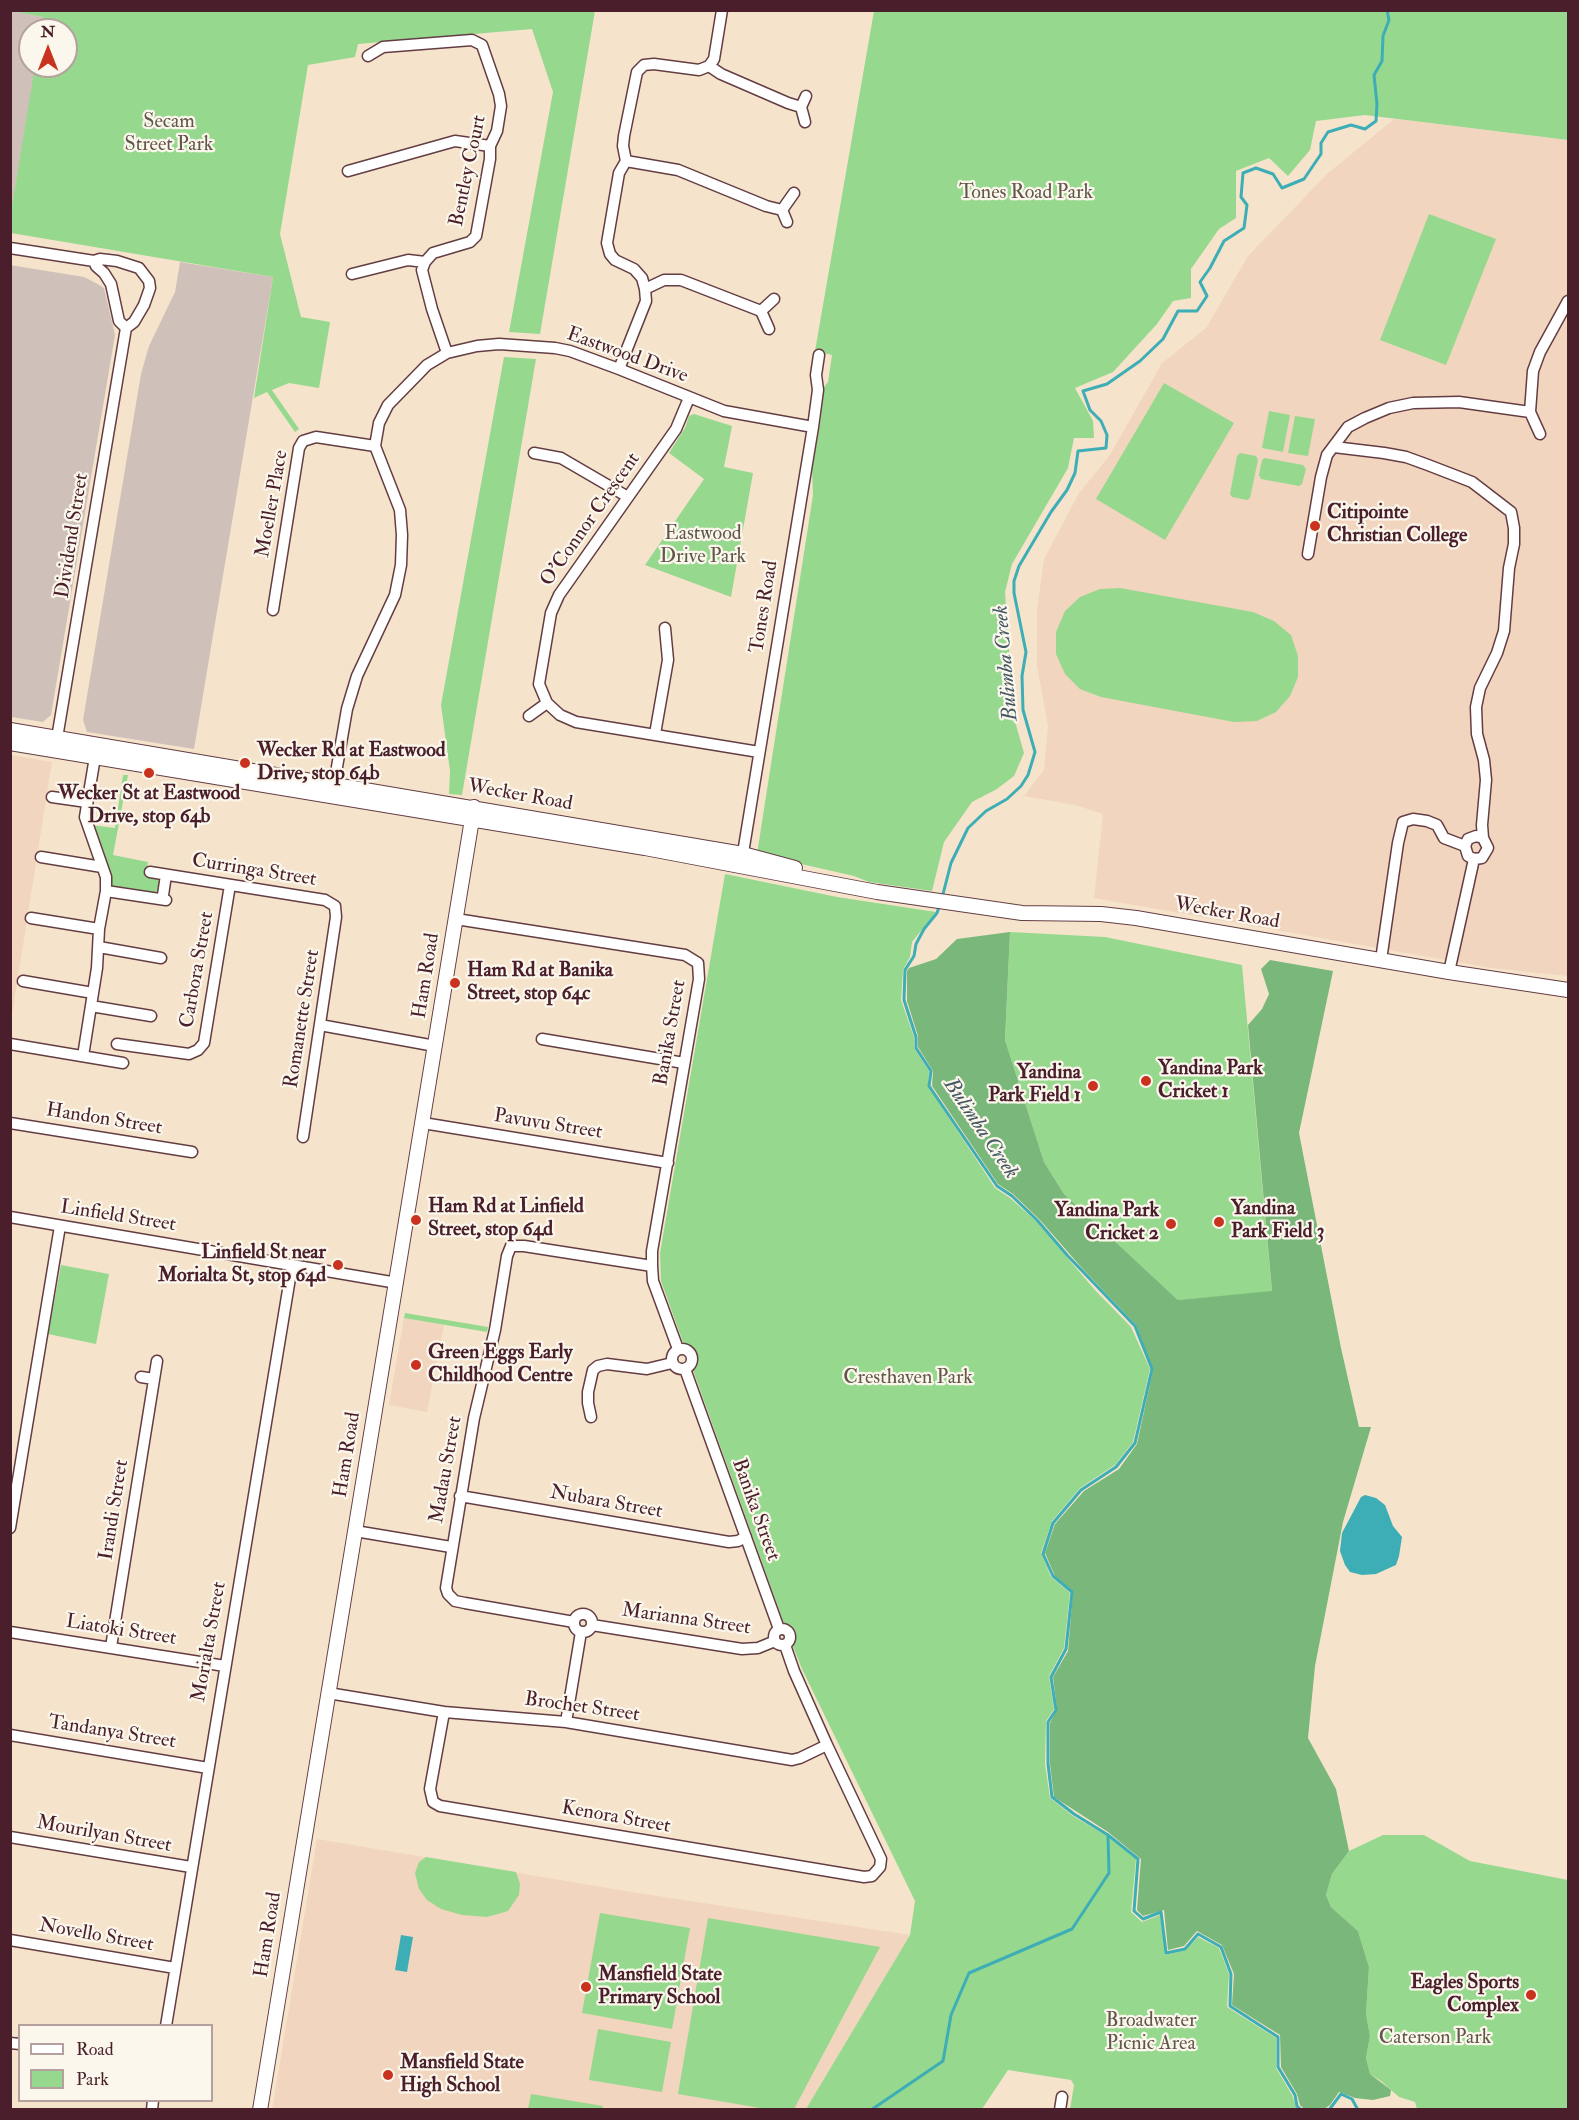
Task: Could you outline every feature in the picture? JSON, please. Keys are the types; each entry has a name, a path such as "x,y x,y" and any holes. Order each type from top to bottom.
{"street":[{"path":"619,369 646,301 642,278 634,269 615,260 610,254 608,243 619,173 626,161 624,136 637,72 644,65 654,63 699,70 709,66 714,59 722,10"},
{"name":"Bentley Court","path":"368,57 383,47 472,40 482,45 499,94 501,106 497,131 490,146 490,159 476,236 470,242 434,253 424,262"},
{"path":"709,66 730,78 788,103 804,102 805,122"},
{"path":"348,171 455,141 490,146"},
{"path":"626,161 678,170 766,206 782,210"},
{"path":"782,210 794,193"},
{"path":"782,210 787,222"},
{"path":"10,248 94,261 100,259 117,261 129,265"},
{"path":"352,274 408,260 424,262 422,270 432,309 447,352"},
{"path":"94,261 96,267 104,273 111,284 119,321 126,328"},
{"path":"111,284 119,272 129,265"},
{"name":"Dividend Street","path":"56,744 126,328 134,322 144,305 150,288 145,273 129,265"},
{"path":"645,288 664,280 681,280 761,311 769,329"},
{"path":"761,311 774,299"},
{"path":"1540,434 1530,412 1533,371 1569,301"},
{"name":"Eastwood Drive","path":"375,446 379,423 388,405 427,365 447,352 499,344 570,351 724,411 813,427"},
{"name":"Tones Road","path":"742,859 813,427 818,390 816,375 819,355"},
{"name":"O'Connor Crescent","path":"547,704 539,684 551,613 559,595 676,429 689,398"},
{"path":"1308,554 1327,455 1348,427 1389,408 1405,405 1459,402 1530,412"},
{"name":"Moeller Place","path":"273,610 299,448 303,441 316,437 375,446"},
{"path":"333,791 347,709 357,676 395,595 401,565 400,510 375,446"},
{"path":"1334,447 1406,457 1428,465 1472,482 1511,512 1514,544 1509,568 1504,631 1497,653 1480,688 1476,708 1477,734 1484,760 1486,780 1482,825 1487,852 1482,858 1474,859 1468,856 1465,846"},
{"path":"534,453 561,458 628,497"},
{"path":"655,734 668,660 664,628"},
{"path":"529,716 547,704 560,715 576,722 759,752"},
{"name":"Wecker Road","path":"10,730 56,744 742,859 877,892 1022,913 1101,914 1136,918 1449,972 1569,990"},
{"name":"Wecker Road","path":"10,743 56,744"},
{"path":"83,1056 106,891 106,877 86,826 85,817 96,751"},
{"path":"52,796 87,802"},
{"name":"Ham Road","path":"260,2109 473,813"},
{"path":"1381,960 1403,822 1413,819 1426,820 1437,825 1444,838 1465,846"},
{"path":"1465,846 1472,837 1483,838"},
{"path":"41,857 102,867"},
{"path":"1449,972 1474,859"},
{"name":"Curringa Street","path":"150,872 325,900 335,906"},
{"name":"Curringa Street","path":"106,891 165,898 166,875"},
{"name":"Carbora Street","path":"117,1044 129,1056 189,1054 198,1050 204,1042 231,885"},
{"name":"Romanette Street","path":"303,1137 336,917 335,906"},
{"path":"31,918 99,929"},
{"name":"Banika Street","path":"456,919 685,955 698,963 699,979 652,1266 653,1281 678,1349"},
{"path":"99,947 161,958"},
{"path":"23,981 93,993"},
{"path":"91,1006 151,1016"},
{"path":"320,1025 435,1046"},
{"path":"542,1039 684,1063"},
{"path":"10,1044 83,1056 129,1056"},
{"name":"Handon Street","path":"10,1123 192,1152"},
{"name":"Pavuvu Street","path":"423,1123 668,1163"},
{"name":"Linfield Street","path":"10,1218 397,1283"},
{"path":"10,1528 60,1226"},
{"name":"Madau Street","path":"574,1622 465,1603 448,1594 446,1588 474,1418 495,1330 507,1256 511,1246 524,1246 652,1266"},
{"name":"Morialta Street","path":"166,2024 292,1266"},
{"path":"678,1349 686,1349 692,1355 691,1364 685,1369 678,1368 672,1363 672,1355 678,1349"},
{"name":"Irandi Street","path":"111,1647 157,1361"},
{"path":"591,1417 588,1403 590,1377 598,1366 607,1364 647,1369 672,1363"},
{"name":"Banika Street","path":"685,1369 779,1629 774,1634 780,1643"},
{"path":"141,1377 154,1378"},
{"name":"Nubara Street","path":"460,1496 729,1542 746,1537"},
{"path":"355,1531 451,1547"},
{"path":"584,1614 590,1618 592,1624 588,1630 581,1632 575,1628 574,1622 578,1616 584,1614"},
{"name":"Marianna Street","path":"592,1624 742,1649 780,1643"},
{"name":"Liatoki Street","path":"10,1632 225,1666"},
{"path":"566,1722 581,1632"},
{"path":"780,1643 787,1653 827,1745"},
{"name":"Brochet Street","path":"328,1693 444,1712 566,1722 792,1760 827,1745"},
{"name":"Kenora Street","path":"444,1712 430,1789 433,1802 440,1806 864,1878 872,1876 880,1867 881,1859 827,1745"},
{"name":"Tandanya Street","path":"10,1735 208,1768"},
{"name":"Mourilyan Street","path":"10,1837 191,1868"},
{"name":"Novello Street","path":"10,1940 175,1968"},
{"path":"1060,2109 1062,2097"}],"shaded area":[{"path":"11,11 44,17 18,18 18,78 34,78 11,213"},
{"name":"Citipointe Christian College","path":"1394,119 1568,140 1568,976 1491,968 1094,898 1103,814 1075,805 1024,796 1044,770 1048,726 1037,666 1037,610 1044,559 1079,493 1110,455 1162,363 1206,328 1248,256 1327,174"},
{"path":"180,262 273,277 194,749 87,732 83,720 141,374 149,346 175,292"},
{"path":"10,265 84,277 104,288 115,335 51,715 43,722 11,717"},
{"path":"11,755 52,762 11,1021"},
{"name":"Green Eggs Early Childhood Centre","path":"404,1318 444,1325 427,1412 389,1405"},
{"name":"Mansfield State Primary School","path":"317,1839 632,1892 910,1935 806,2109 272,2110"}],"green space":[{"name":"Secam Street Park","path":"11,11 595,11 540,334 509,332 553,92 532,29 358,44 355,57 308,65 280,234 301,317 330,322 319,388 289,383 272,390 299,429 295,432 267,392 254,398 273,277 11,233 11,212 33,78 78,78 78,18 43,17"},
{"name":"Tones Road Park","path":"874,11 1568,11 1568,140 1365,115 1316,121 1310,150 1288,176 1269,158 1236,171 1236,218 1219,229 1191,269 1191,298 1173,301 1157,324 1113,372 1075,388 1093,421 1094,438 1074,438 1068,468 1012,564 1005,592 1014,718 1024,753 1014,776 997,789 972,802 944,842 932,891 869,882 854,876 757,854 813,495 812,470 821,417 823,388 828,382 832,355 815,351"},
{"path":"1429,214 1496,239 1446,365 1380,340"},
{"path":"504,357 536,359 462,795 449,794 450,771 441,705"},
{"path":"1164,383 1234,423 1165,540 1096,499"},
{"path":"1269,411 1290,415 1283,452 1262,448"},
{"name":"Eastwood Drive Park","path":"694,414 732,426 724,467 753,473 731,597 645,565 704,479 669,453 685,428 689,416"},
{"path":"1295,416 1315,419 1308,456 1288,453"},
{"path":"1240,453 1256,456 1258,460 1250,498 1247,500 1232,497 1230,494 1237,456"},
{"path":"1265,458 1303,465 1306,469 1302,484 1299,486 1261,479 1259,475 1262,460"},
{"path":"1120,588 1253,612 1274,621 1291,635 1298,656 1298,677 1290,696 1276,712 1257,721 1234,722 1101,697 1080,689 1065,674 1056,654 1056,632 1065,611 1080,597 1100,589"},
{"path":"123,775 128,775 113,855 148,862 146,876 159,880 159,887 155,894 112,887 111,877 91,825 115,828"},
{"name":"Cresthaven Park","path":"725,874 837,897 936,912 912,942 910,957 903,970 901,1000 914,1037 914,1048 929,1071 928,1086 995,1188 1036,1221 1094,1289 1131,1327 1150,1369 1133,1442 1115,1465 1080,1488 1052,1521 1041,1553 1051,1577 1070,1593 1064,1648 1049,1676 1054,1709 1046,1721 1045,1764 1050,1798 1073,1816 1107,1836 1136,1859 1131,1912 1142,1922 1160,1915 1165,1955 1186,1950 1198,1937 1219,1948 1229,1974 1227,2007 1276,2038 1276,2068 1292,2095 1297,2109 1070,2109 1074,2085 1071,2080 1008,2070 982,2109 806,2109 910,1935 915,1901 802,1669 661,1281 660,1253"},
{"path":"1010,932 1105,937 1242,965 1272,1292 1178,1300 1064,1194 1044,1162 1005,1040"},
{"path":"1010,932 1005,1040 1044,1162 1064,1194 1178,1300 1272,1291 1248,1025 1262,1009 1269,994 1261,969 1270,960 1333,971 1299,1133 1341,1348 1359,1427 1371,1427 1343,1522 1315,1666 1308,1738 1336,1789 1349,1851 1332,1874 1326,1895 1331,1907 1358,1931 1369,1967 1366,2014 1370,2036 1366,2058 1370,2074 1391,2090 1390,2096 1373,2100 1355,2098 1339,2092 1330,2105 1324,2109 1304,2109 1281,2067 1280,2035 1232,2005 1234,1974 1222,1945 1197,1931 1184,1946 1168,1950 1164,1910 1143,1916 1137,1910 1141,1859 1108,1832 1054,1797 1050,1764 1050,1723 1057,1709 1053,1677 1068,1651 1073,1592 1055,1576 1045,1553 1055,1524 1084,1491 1119,1469 1137,1444 1153,1370 1136,1325 1040,1220 1013,1194 998,1184 932,1086 933,1071 918,1047 918,1036 907,1001 907,971 909,968 936,959 957,939"},
{"path":"61,1265 109,1274 96,1344 48,1334"},
{"path":"405,1313 488,1327 487,1332 404,1318"},
{"name":"Caterson Park","path":"1383,1835 1424,1835 1470,1861 1568,1880 1568,2109 1417,2109 1415,2102 1399,2097 1370,2074 1366,2058 1370,2036 1366,2014 1369,1967 1358,1931 1331,1907 1326,1895 1332,1874 1349,1851"},
{"path":"426,1857 516,1872 520,1884 519,1895 508,1911 487,1917 462,1915 441,1909 427,1900 419,1889 415,1873 419,1862"},
{"path":"600,1913 690,1928 672,2029 582,2013"},
{"path":"708,1918 880,1947 794,2109 766,2109 678,2094"},
{"path":"598,2029 671,2042 662,2092 589,2080"},
{"path":"531,2094 603,2106 602,2109 528,2109"}],"water":[{"path":"1365,1495 1376,1498 1385,1505 1393,1526 1402,1537 1396,1565 1376,1574 1362,1575 1350,1572 1340,1551 1342,1533 1361,1497"},
{"path":"401,1935 413,1937 407,1972 395,1970"}],"waterway":[{"name":"Bulimba Creek","path":"942,898 951,863 968,828 986,811 1007,799 1021,786 1028,775 1035,752 1023,710 1022,676 1026,652 1014,593 1014,581 1019,566 1067,490 1075,473 1078,451 1106,448 1107,435 1101,421 1090,410 1083,391 1107,384 1140,361 1163,339 1178,311 1197,311 1207,296 1200,282 1224,241 1244,228 1247,205 1241,197 1243,173 1256,168 1273,174 1282,188 1304,179 1321,154 1321,143 1328,132 1351,125 1365,129 1376,121 1374,75 1382,61 1383,36 1389,20 1387,10"},
{"name":"Bulimba Creek","path":"940,904 937,913 916,944 914,956 905,970 904,1000 916,1037 916,1048 931,1071 929,1086 997,1186 1012,1196 1037,1220 1135,1326 1152,1369 1135,1443 1116,1467 1081,1490 1053,1523 1043,1554 1053,1576 1072,1592 1066,1649 1051,1677 1056,1710 1048,1722 1048,1764 1052,1797 1108,1835 1138,1859 1134,1911 1143,1919 1161,1912 1166,1953 1185,1949 1198,1934 1221,1947 1231,1974 1230,2006 1278,2037 1278,2067 1301,2110"},
{"path":"871,2110 943,2061 951,2015 969,1973 1072,1929 1109,1873 1108,1835"},
{"name":"Bulimba Creek","path":"1329,2110 1341,2094 1352,2099 1358,2110"}],"place":[{"name":"Citipointe Christian College","path":"1315,526"},
{"name":"Wecker Rd at Eastwood Drive, stop 64b","path":"245,763"},
{"name":"Wecker St at Eastwood Drive, stop 64b","path":"149,773"},
{"name":"Ham Rd at Banika Street, stop 64c","path":"455,983"},
{"name":"Yandina Park Cricket 1","path":"1146,1081"},
{"name":"Yandina Park Field 1","path":"1093,1086"},
{"name":"Ham Rd at Linfield Street, stop 64d","path":"416,1220"},
{"name":"Yandina Park Field 3","path":"1219,1222"},
{"name":"Yandina Park Cricket 2","path":"1171,1224"},
{"name":"Linfield St near Morialta St, stop 64d","path":"338,1265"},
{"name":"Green Eggs Early Childhood Centre","path":"416,1365"},
{"name":"Mansfield State Primary School","path":"586,1987"},
{"name":"Eagles Sports Complex","path":"1531,1995"},
{"name":"Mansfield State High School","path":"388,2075"}],"park label":[{"name":"Broadwater Picnic Area","path":"1151,2034"}]}
